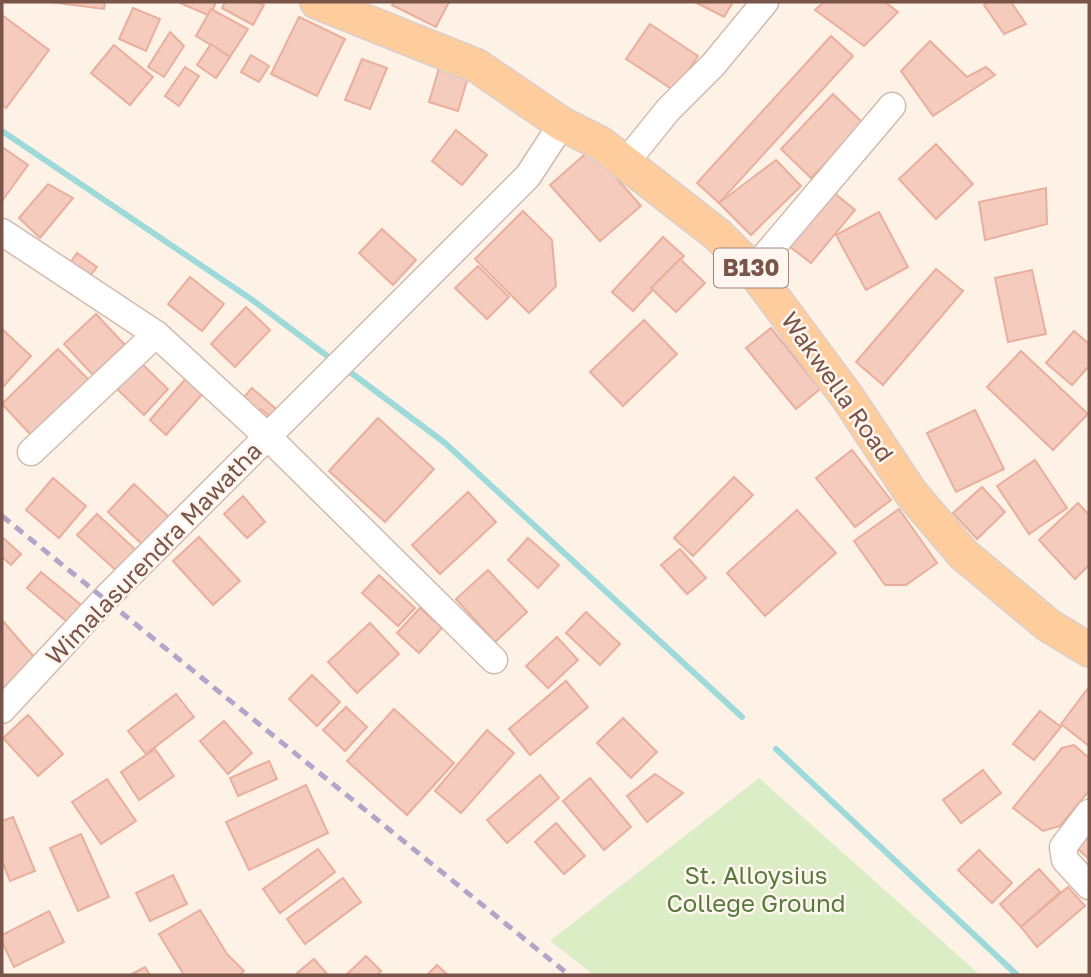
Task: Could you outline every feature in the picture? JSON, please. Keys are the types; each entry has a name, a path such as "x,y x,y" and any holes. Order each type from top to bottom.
{"main road":[{"name":"Wakwella Road","path":"317,2 477,66 562,124 626,162 718,235 753,270 848,398 911,493 963,554 1048,625 1089,650"}],"street":[{"path":"626,162 668,110 713,65 765,2"},
{"path":"753,270 892,106"},
{"name":"Wimalasurendra Mawatha","path":"2,710 104,600 527,176 562,124"},
{"path":"2,232 156,334 268,437 494,660"},
{"path":"31,452 156,334"},
{"path":"1089,813 1063,847 1065,860 1089,886"}],"green space":[{"name":"St. Alloysius College Ground","path":"759,778 980,975 594,975 550,941"}],"building":[{"path":"50,2 105,2 104,9"},
{"path":"178,2 216,2 210,16"},
{"path":"225,2 257,2 264,5 253,25 222,8"},
{"path":"394,2 449,2 436,27 392,5"},
{"path":"695,2 733,2 724,17"},
{"path":"824,2 885,2 898,12 864,46 815,10"},
{"path":"988,2 1011,2 1026,24 1004,34 984,5"},
{"path":"133,8 160,19 146,51 119,39"},
{"path":"211,9 248,29 230,57 196,36"},
{"path":"2,15 49,50 6,108 2,105"},
{"path":"299,17 345,39 317,96 271,74"},
{"path":"650,24 698,56 675,91 626,59"},
{"path":"170,32 184,46 164,77 148,67"},
{"path":"831,36 853,56 719,203 697,183"},
{"path":"930,41 967,77 986,67 995,75 933,116 901,71"},
{"path":"211,44 230,57 216,78 197,65"},
{"path":"114,45 153,77 130,105 91,73"},
{"path":"251,55 269,66 259,82 241,72"},
{"path":"362,59 387,68 370,109 345,100"},
{"path":"185,67 199,76 179,106 165,96"},
{"path":"439,68 468,77 458,111 429,102"},
{"path":"833,94 864,124 811,178 781,149"},
{"path":"456,130 487,155 462,185 432,161"},
{"path":"936,144 973,184 936,219 899,179"},
{"path":"2,147 28,165 2,201"},
{"path":"591,149 641,206 600,241 550,185"},
{"path":"776,160 801,186 751,235 719,203"},
{"path":"48,184 73,198 40,238 19,218"},
{"path":"1046,188 1047,224 985,240 979,202"},
{"path":"833,192 855,210 811,263 789,246"},
{"path":"523,211 552,240 556,286 529,313 475,259"},
{"path":"879,212 908,267 866,290 836,235"},
{"path":"382,229 416,260 393,285 359,253"},
{"path":"663,237 684,256 633,311 612,292"},
{"path":"77,253 97,267 89,277 70,263"},
{"path":"680,259 705,283 676,312 651,288"},
{"path":"478,266 509,297 487,319 455,288"},
{"path":"936,269 963,291 883,385 856,362"},
{"path":"1032,270 1046,334 1008,342 995,278"},
{"path":"190,277 224,304 202,331 168,304"},
{"path":"246,307 270,330 235,367 211,344"},
{"path":"96,314 125,345 93,375 64,344"},
{"path":"644,320 677,354 623,406 590,372"},
{"path":"771,328 820,389 796,409 746,348"},
{"path":"2,329 31,356 2,388"},
{"path":"1074,331 1089,344 1089,366 1072,385 1046,363"},
{"path":"58,349 89,380 32,436 2,404"},
{"path":"1021,351 1088,414 1053,450 987,387"},
{"path":"139,361 168,389 144,415 114,386"},
{"path":"188,376 205,391 166,435 150,420"},
{"path":"252,388 276,409 270,417 261,409 254,417 239,403"},
{"path":"975,410 1004,469 956,492 927,433"},
{"path":"378,418 434,469 385,522 329,471"},
{"path":"852,450 891,500 855,527 816,478"},
{"path":"1035,460 1067,508 1029,534 997,486"},
{"path":"734,477 753,495 693,556 674,538"},
{"path":"53,478 86,506 59,538 26,510"},
{"path":"134,484 171,519 145,547 108,512"},
{"path":"982,487 1005,512 977,539 953,513"},
{"path":"468,492 496,522 440,574 412,545"},
{"path":"243,496 265,522 247,538 224,514"},
{"path":"1078,503 1089,515 1089,565 1075,579 1039,540"},
{"path":"899,509 937,563 906,585 885,585 854,541"},
{"path":"797,510 836,553 765,616 727,573"},
{"path":"97,514 138,552 119,573 77,535"},
{"path":"2,537 21,554 11,565 2,557"},
{"path":"199,537 240,581 213,605 173,561"},
{"path":"528,538 559,565 538,588 508,560"},
{"path":"680,549 706,578 687,594 661,565"},
{"path":"488,570 527,612 495,642 456,599"},
{"path":"41,572 86,609 72,626 27,588"},
{"path":"379,575 415,608 398,626 362,593"},
{"path":"420,608 442,628 419,653 397,633"},
{"path":"586,612 620,644 600,665 566,633"},
{"path":"2,620 41,665 2,699"},
{"path":"370,623 399,654 357,693 328,662"},
{"path":"557,637 578,660 548,688 526,666"},
{"path":"312,675 340,702 317,726 289,699"},
{"path":"566,681 588,707 530,755 509,729"},
{"path":"1089,687 1089,746 1061,724"},
{"path":"176,694 194,717 146,754 128,731"},
{"path":"346,707 367,727 345,751 323,730"},
{"path":"394,709 454,763 407,815 347,761"},
{"path":"1040,711 1061,727 1034,760 1013,744"},
{"path":"28,715 63,754 38,776 3,738"},
{"path":"623,718 657,752 631,778 597,743"},
{"path":"224,721 252,753 228,774 200,741"},
{"path":"487,730 514,753 461,813 435,791"},
{"path":"1074,745 1089,758 1089,791 1060,826 1043,831 1013,808 1062,748"},
{"path":"155,749 174,776 139,800 121,772"},
{"path":"269,761 277,779 238,796 230,778"},
{"path":"983,770 1001,793 961,823 943,800"},
{"path":"655,774 683,793 647,822 627,796"},
{"path":"540,775 559,798 507,843 487,820"},
{"path":"590,778 631,827 604,850 563,801"},
{"path":"107,779 136,821 101,844 72,802"},
{"path":"306,785 328,833 249,870 226,822"},
{"path":"13,817 35,871 10,881 2,861 2,821"},
{"path":"556,823 585,856 564,874 535,842"},
{"path":"1089,825 1089,859 1072,844"},
{"path":"81,834 109,897 78,911 50,848"},
{"path":"318,849 335,872 280,913 263,889"},
{"path":"979,850 1012,883 992,903 958,870"},
{"path":"1039,869 1060,892 1021,927 1000,904"},
{"path":"173,875 187,904 150,921 136,893"},
{"path":"343,878 361,902 305,944 287,919"},
{"path":"1068,887 1085,906 1037,947 1021,927"},
{"path":"200,910 227,954 244,971 240,975 184,975 159,934"},
{"path":"49,911 64,942 14,967 2,942 2,935"},
{"path":"366,956 381,971 377,975 346,975"},
{"path":"314,959 328,975 297,973"},
{"path":"437,965 448,975 427,975"},
{"path":"145,967 150,975 130,975"}],"waterway":[{"path":"2,131 251,299 334,361"},
{"path":"346,369 445,443 742,717"},
{"path":"776,749 1017,975"}],"railway":[{"path":"2,516 569,975"}]}
